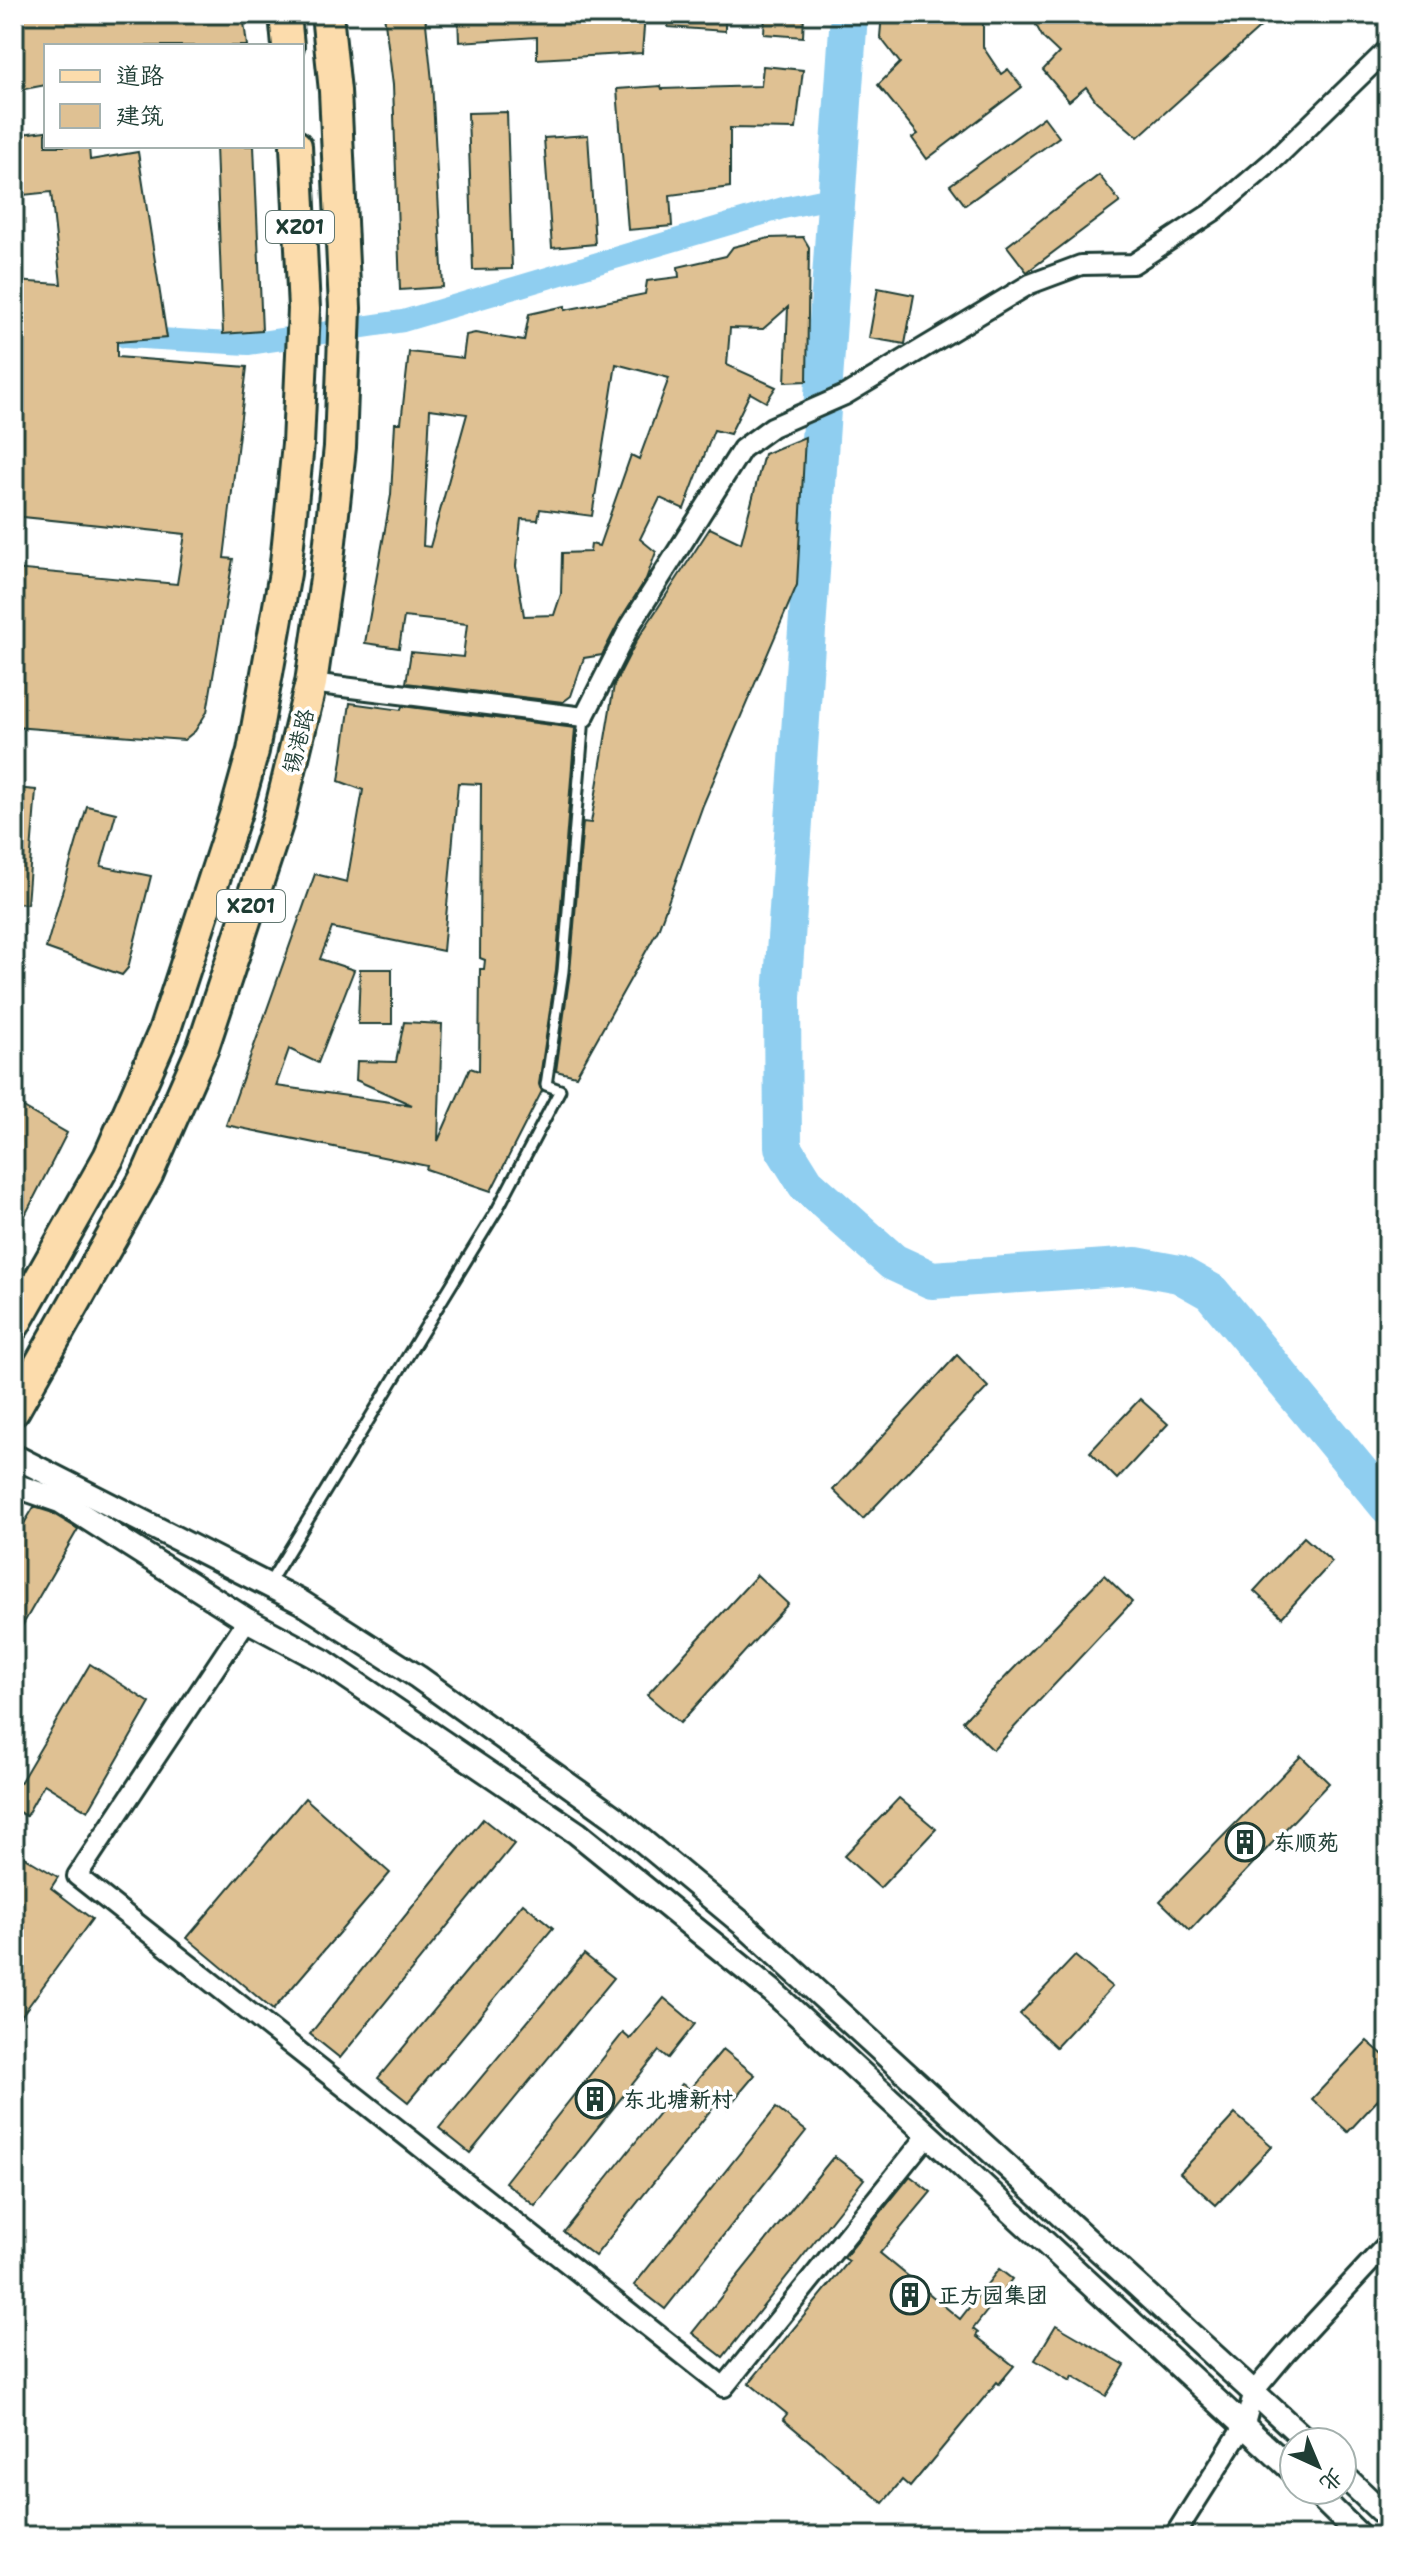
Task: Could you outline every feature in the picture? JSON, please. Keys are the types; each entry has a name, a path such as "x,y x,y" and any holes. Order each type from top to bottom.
{"main road":[{"path":"285,14 288,44"},
{"name":"锡港路","path":"14,1410 147,1175 203,1047 277,824 311,683 340,447 344,357 345,308 335,91 327,14"},
{"name":"锡港路","path":"14,1325 109,1157 164,1032 236,812 266,683 285,573 298,444 304,309 296,148"}],"street":[{"path":"311,683 584,717 630,626 742,449 772,427 845,395 1030,284 1081,265 1133,264 1214,211 1277,157 1388,49"},
{"path":"14,1456 301,1602 418,1677 615,1818 744,1925 1291,2426"},
{"path":"14,1485 60,1501 247,1620 325,1662 577,1833 772,1991 1278,2456"},
{"path":"247,1620 77,1876 724,2387 927,2136"},
{"path":"1174,2536 1245,2424 1254,2391 1388,2243"},
{"path":"1358,2489 1388,2518"},
{"path":"1329,2506 1360,2536"}],"lane":[{"path":"268,1585 497,1210 560,1090 546,1085 563,971 584,717"}],"building":[{"path":"14,14 243,14 247,44 44,44 44,85 14,91"},
{"path":"384,14 425,14 432,81 443,287 400,290 393,85"},
{"path":"458,14 645,14 642,53 537,59 537,37 459,42"},
{"path":"669,14 725,14 725,31 668,27"},
{"path":"765,14 804,14 803,37 764,34"},
{"path":"882,14 983,14 983,47 1001,74 1008,69 1022,87 927,159 912,138 918,134 878,85 900,63 880,37"},
{"path":"1030,14 1275,14 1138,137 1096,101 1086,87 1069,101 1043,70 1059,53 1043,38"},
{"path":"763,66 803,70 796,129 730,128 730,187 670,195 672,226 628,230 617,89 761,86"},
{"path":"507,112 512,269 473,270 468,113"},
{"path":"1044,117 1059,137 965,205 950,185"},
{"path":"44,131 44,148 89,148 90,160 138,152 167,338 117,342 117,357 247,367 224,558 233,559 207,712 195,731 184,740 14,727 14,569 177,584 185,534 14,516 14,281 61,284 51,192 14,196 14,135"},
{"path":"588,135 595,244 552,248 544,138"},
{"path":"216,148 254,148 262,331 223,334"},
{"path":"1099,175 1120,202 1027,272 1007,246"},
{"path":"803,237 809,247 807,381 785,382 788,307 763,329 730,328 727,365 776,387 766,402 750,393 730,434 714,430 684,509 660,498 640,539 656,552 646,579 602,655 584,658 571,696 563,702 406,683 411,652 463,657 467,624 404,617 399,648 365,643 391,495 395,423 401,423 409,352 463,358 466,335 475,333 524,341 529,314 645,294 647,281 679,277 678,267 726,256 733,247 769,238","holes":["616,364 669,378 639,459 631,455 599,546 591,544 590,552 562,553 561,594 554,615 524,616 516,566 521,519 538,520 540,509 592,516","430,409 467,414 430,547 423,546"]},
{"path":"878,288 914,295 905,344 869,338"},
{"path":"805,437 797,585 703,805 658,930 576,1076 556,1071 570,972 583,822 591,823 614,685 637,640 710,528 741,543 764,454"},
{"path":"350,703 401,710 402,706 575,728 556,970 539,1084 542,1091 491,1191 426,1169 427,1166 226,1125 315,874 347,882 363,790 339,781","holes":["458,783 481,784 480,958 485,960 484,969 480,969 479,1071 470,1068 438,1141 442,1024 404,1022 396,1062 357,1061 356,1080 412,1105 276,1086 289,1049 318,1063 354,970 320,959 332,928 443,951"]},
{"path":"14,788 36,790 27,904 14,903"},
{"path":"87,806 116,813 101,866 151,876 128,968 122,975 46,948"},
{"path":"360,969 392,969 392,1024 358,1024"},
{"path":"22,1107 67,1133 14,1237 14,1124"},
{"path":"957,1355 988,1387 863,1519 833,1490"},
{"path":"1140,1399 1168,1424 1117,1479 1090,1452"},
{"path":"34,1507 50,1512 78,1529 14,1640 14,1540"},
{"path":"1304,1537 1332,1562 1282,1617 1254,1591"},
{"path":"757,1575 788,1604 680,1723 647,1695"},
{"path":"1104,1575 1132,1602 993,1750 963,1721"},
{"path":"90,1664 150,1703 88,1811 44,1784 26,1816 14,1809 14,1780 20,1783"},
{"name":"东顺苑","path":"1301,1756 1329,1783 1190,1930 1160,1901"},
{"path":"305,1798 390,1873 273,2010 187,1938"},
{"path":"899,1798 936,1829 880,1888 844,1856"},
{"path":"483,1819 514,1844 340,2058 310,2034"},
{"path":"14,1851 58,1877 51,1888 92,1919 14,2026"},
{"path":"523,1903 553,1928 408,2102 378,2078"},
{"path":"584,1954 614,1978 470,2153 439,2128"},
{"path":"1075,1956 1112,1987 1056,2047 1020,2014"},
{"path":"664,1998 695,2024 668,2058 659,2051 535,2206 505,2182 623,2033 630,2039"},
{"path":"1367,2041 1388,2059 1388,2089 1348,2132 1312,2099"},
{"path":"723,2049 755,2075 727,2108 718,2101 595,2256 564,2232 682,2084 690,2089"},
{"path":"776,2108 806,2131 665,2309 634,2285"},
{"path":"1235,2114 1272,2146 1216,2205 1180,2173"},
{"path":"834,2156 864,2179 723,2357 692,2333"},
{"path":"910,2176 931,2192 880,2253 960,2319 999,2269 1012,2279 973,2329 978,2333 976,2336 1014,2366 999,2384 997,2382 910,2487 902,2480 883,2503 783,2419 787,2414 749,2383 849,2261 844,2258"},
{"path":"1056,2325 1125,2365 1106,2396 1073,2376 1071,2381 1035,2360"}],"waterway":[{"path":"849,14 782,997 783,1147 806,1184 893,1262 932,1280 1136,1266 1179,1274 1211,1292 1388,1506"},
{"path":"125,337 248,344 403,321 783,208 836,197"}],"place":[{"name":"东顺苑","path":"1245,1842"},
{"name":"东北塘新村","path":"595,2099"},
{"name":"正方园集团","path":"910,2295"}]}
